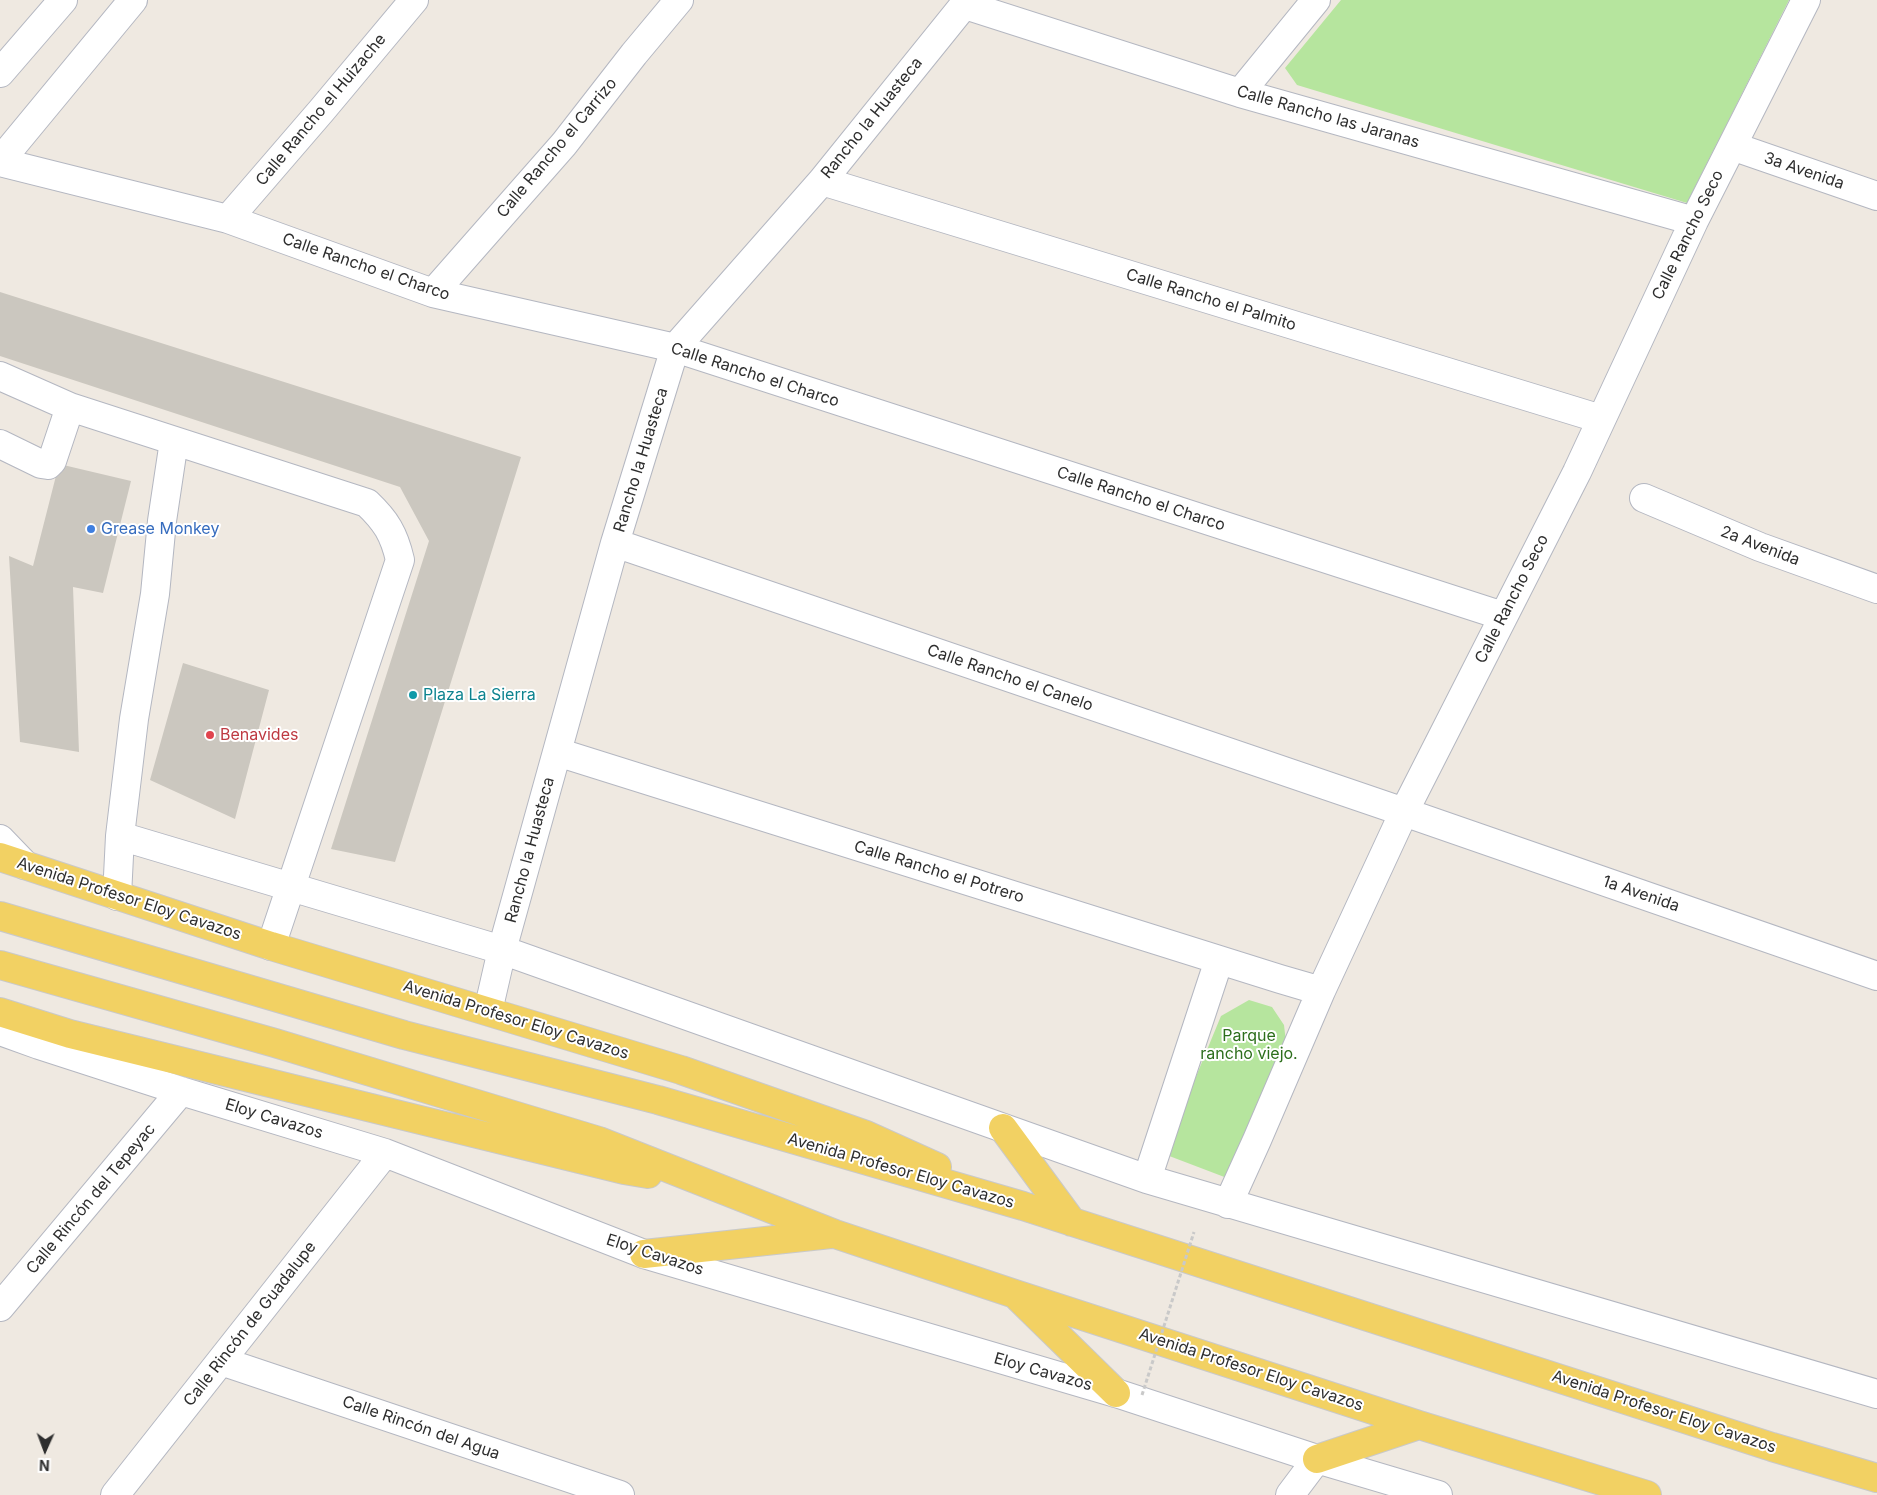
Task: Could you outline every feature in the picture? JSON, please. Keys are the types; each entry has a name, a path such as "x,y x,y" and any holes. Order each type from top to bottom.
{"main road":[{"name":"Avenida Profesor Eloy Cavazos","path":"0,857 272,946 681,1070 866,1134 1023,1206"},
{"name":"Avenida Profesor Eloy Cavazos","path":"0,916 404,1035 658,1100 1023,1206 1772,1448 1877,1478"},
{"name":"Avenida Profesor Eloy Cavazos","path":"0,965 275,1043 599,1141 836,1234 1619,1491 1647,1495"},
{"name":"Avenida Profesor Eloy Cavazos","path":"0,1012 70,1034 615,1168 661,1176 689,1176"},
{"path":"1003,1128 1072,1222"},
{"path":"644,1254 836,1234"},
{"path":"1015,1294 1129,1394"},
{"path":"1317,1459 1419,1425"},
{"path":"1772,1448 1877,1460"}],"street":[{"path":"0,73 63,0"},
{"path":"0,161 133,0"},
{"name":"Calle Rancho el Huizache","path":"228,219 414,0"},
{"name":"Calle Rancho el Carrizo","path":"433,293 564,144 679,0"},
{"name":"Calle Rancho Seco","path":"1228,1204 1321,991 1404,812 1577,472 1694,221 1806,0"},
{"name":"Calle Rancho las Jaranas","path":"966,3 1240,93 1694,221"},
{"name":"Rancho la Huasteca","path":"488,1011 502,950 615,543 675,348 822,181 966,3"},
{"path":"1240,93 1302,5"},
{"name":"3a Avenida","path":"1732,146 1877,196"},
{"name":"Calle Rancho el Charco","path":"0,161 228,219 433,293 675,348 1503,616"},
{"name":"Calle Rancho el Palmito","path":"822,181 1601,419"},
{"path":"0,376 70,407 367,503 383,519 397,546 400,560 272,946"},
{"path":"0,444 41,464 48,465 52,461 70,407"},
{"path":"117,896 120,836 134,719 155,594 162,521 174,441"},
{"name":"2a Avenida","path":"1644,498 1760,547 1877,589"},
{"name":"Calle Rancho el Canelo","path":"615,543 1404,812"},
{"name":"Calle Rancho el Potrero","path":"557,752 1321,991"},
{"name":"1a Avenida","path":"1404,812 1877,976"},
{"path":"120,836 502,950 1148,1179 1877,1394"},
{"path":"0,839 25,865"},
{"path":"1148,1179 1219,960"},
{"name":"Eloy Cavazos","path":"0,1031 181,1091 385,1153 644,1254 1129,1394 1317,1459 1438,1495"},
{"name":"Calle Rincón del Tepeyac","path":"0,1307 181,1091"},
{"name":"Calle Rincón de Guadalupe","path":"115,1495 385,1153"},
{"name":"Calle Rincón del Agua","path":"221,1361 620,1495"},
{"path":"1290,1495 1317,1459"}],"path":[{"path":"1129,1394 1194,1232"}],"green space":[{"path":"1341,0 1789,0 1687,203 1297,85 1285,68"},
{"name":"Parque rancho viejo.","path":"1249,1000 1272,1007 1284,1025 1287,1051 1227,1178 1164,1154 1221,1016"}],"building":[{"name":"Plaza La Sierra","path":"0,292 521,457 395,862 331,849 429,541 400,487 0,356"},
{"path":"59,464 131,481 103,593 73,587 79,752 20,742 9,556 33,566"},
{"name":"Benavides","path":"183,663 269,690 235,819 150,780"}],"place":[{"name":"Grease Monkey","path":"91,529"},
{"name":"Plaza La Sierra","path":"413,695"},
{"name":"Benavides","path":"210,735"}]}
